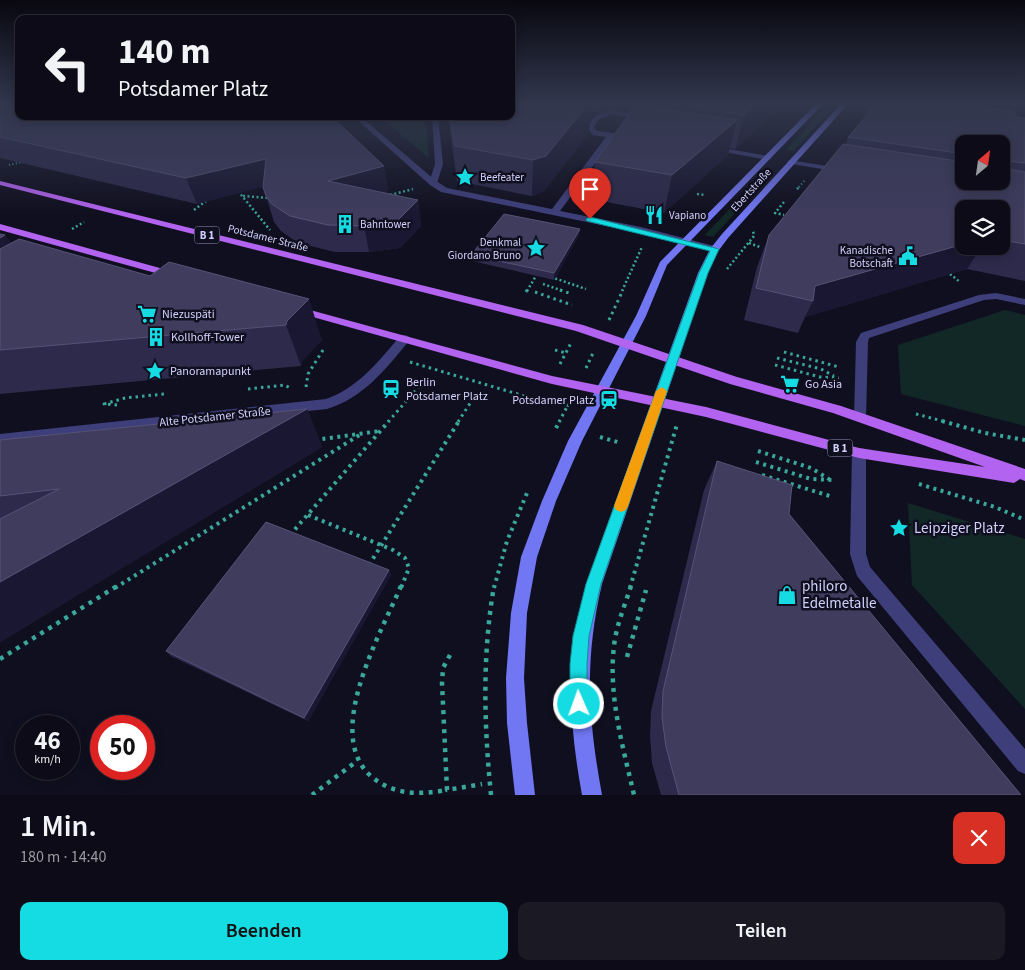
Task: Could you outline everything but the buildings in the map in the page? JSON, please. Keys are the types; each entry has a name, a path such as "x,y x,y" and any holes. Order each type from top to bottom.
{"main road":[{"name":"Ebertstraße","path":"715,249 794,140"},
{"name":"Ebertstraße","path":"686,242 803,140"},
{"name":"Potsdamer Straße","path":"0,183 601,335"},
{"path":"0,227 187,279"},
{"path":"525,795 517,723 515,678 519,613 523,586 538,528 575,441 644,311 663,264 686,242"},
{"path":"592,795 580,719 578,681 581,636 594,584 703,273 715,249"},
{"name":"B 1","path":"288,307 577,385 721,416 859,453 1025,479"},
{"name":"B 1","path":"601,335 734,381 860,418 1025,475"}],"street":[{"path":"384,140 433,183 449,191 556,212 715,249"},
{"path":"433,183 439,164 437,140"},
{"path":"556,212 608,140"},
{"path":"700,146 848,171"},
{"path":"72,258 84,250"},
{"path":"860,418 862,342 865,336 983,297 996,296 1025,302"},
{"name":"Alte Potsdamer Straße","path":"0,439 327,404 343,399 356,391 404,339"},
{"path":"859,453 858,554 863,571 1025,764"}],"path":[{"path":"9,165 28,160"},
{"path":"797,189 804,181"},
{"path":"234,186 270,230"},
{"path":"389,196 415,189"},
{"path":"697,194 704,196"},
{"path":"243,196 270,198"},
{"path":"194,210 206,201"},
{"path":"784,202 775,213 784,216"},
{"path":"71,230 87,221"},
{"path":"727,270 754,236 752,227"},
{"path":"742,241 760,247"},
{"path":"558,425 642,247"},
{"path":"532,270 535,277"},
{"path":"526,292 538,271"},
{"path":"950,274 960,282"},
{"path":"535,277 542,275"},
{"path":"550,276 586,289"},
{"path":"543,284 572,294"},
{"path":"535,292 574,306"},
{"path":"560,364 574,338"},
{"path":"306,387 308,374 323,350"},
{"path":"556,350 566,352"},
{"path":"784,352 840,366"},
{"path":"390,355 531,398"},
{"path":"775,365 820,377 837,377 820,369 777,358"},
{"path":"289,537 423,382"},
{"path":"248,389 285,385"},
{"path":"123,406 104,404 125,398 164,394"},
{"path":"367,568 474,397"},
{"path":"914,414 985,433 1025,440"},
{"path":"310,441 381,431"},
{"path":"0,659 361,434"},
{"path":"594,436 621,443"},
{"path":"756,462 811,479 832,479 811,468 758,451"},
{"path":"634,795 613,698 611,671 614,644 622,612 666,468"},
{"path":"762,475 833,498"},
{"path":"918,484 994,507 1025,520"},
{"path":"308,515 400,553 408,562 409,568 363,676 354,707 352,738 357,761 369,777 391,789 413,794 482,784"},
{"path":"628,657 646,590"},
{"path":"447,790 442,684 443,668 450,654"},
{"path":"312,795 357,761"}],"green space":[{"path":"408,140 427,140 429,158"},
{"path":"795,140 803,140 793,151 786,150"},
{"path":"766,170 773,172 713,237 705,235"},
{"path":"1005,310 1025,315 1025,426 901,394 898,345"},
{"path":"908,503 1025,539 1025,709 912,585"}],"slow traffic":[{"path":"621,506 662,391"}],"place":[{"name":"Beefeater","path":"465,177"},
{"name":"Vapiano","path":"654,215"},
{"name":"Bahntower","path":"345,224"},
{"name":"Denkmal Giordano Bruno","path":"536,248"},
{"name":"Kanadische Botschaft","path":"908,256"},
{"name":"Niezuspäti","path":"147,314"},
{"name":"Kollhoff-Tower","path":"156,337"},
{"name":"Panoramapunkt","path":"155,371"},
{"name":"Go Asia","path":"790,384"},
{"name":"Berlin Potsdamer Platz","path":"391,389"},
{"name":"Potsdamer Platz","path":"609,400"},
{"name":"Leipziger Platz","path":"899,528"},
{"name":"philoro Edelmetalle","path":"787,595"}],"route":[{"path":"579,704 581,636 586,610 703,273 715,249 590,219"}]}
